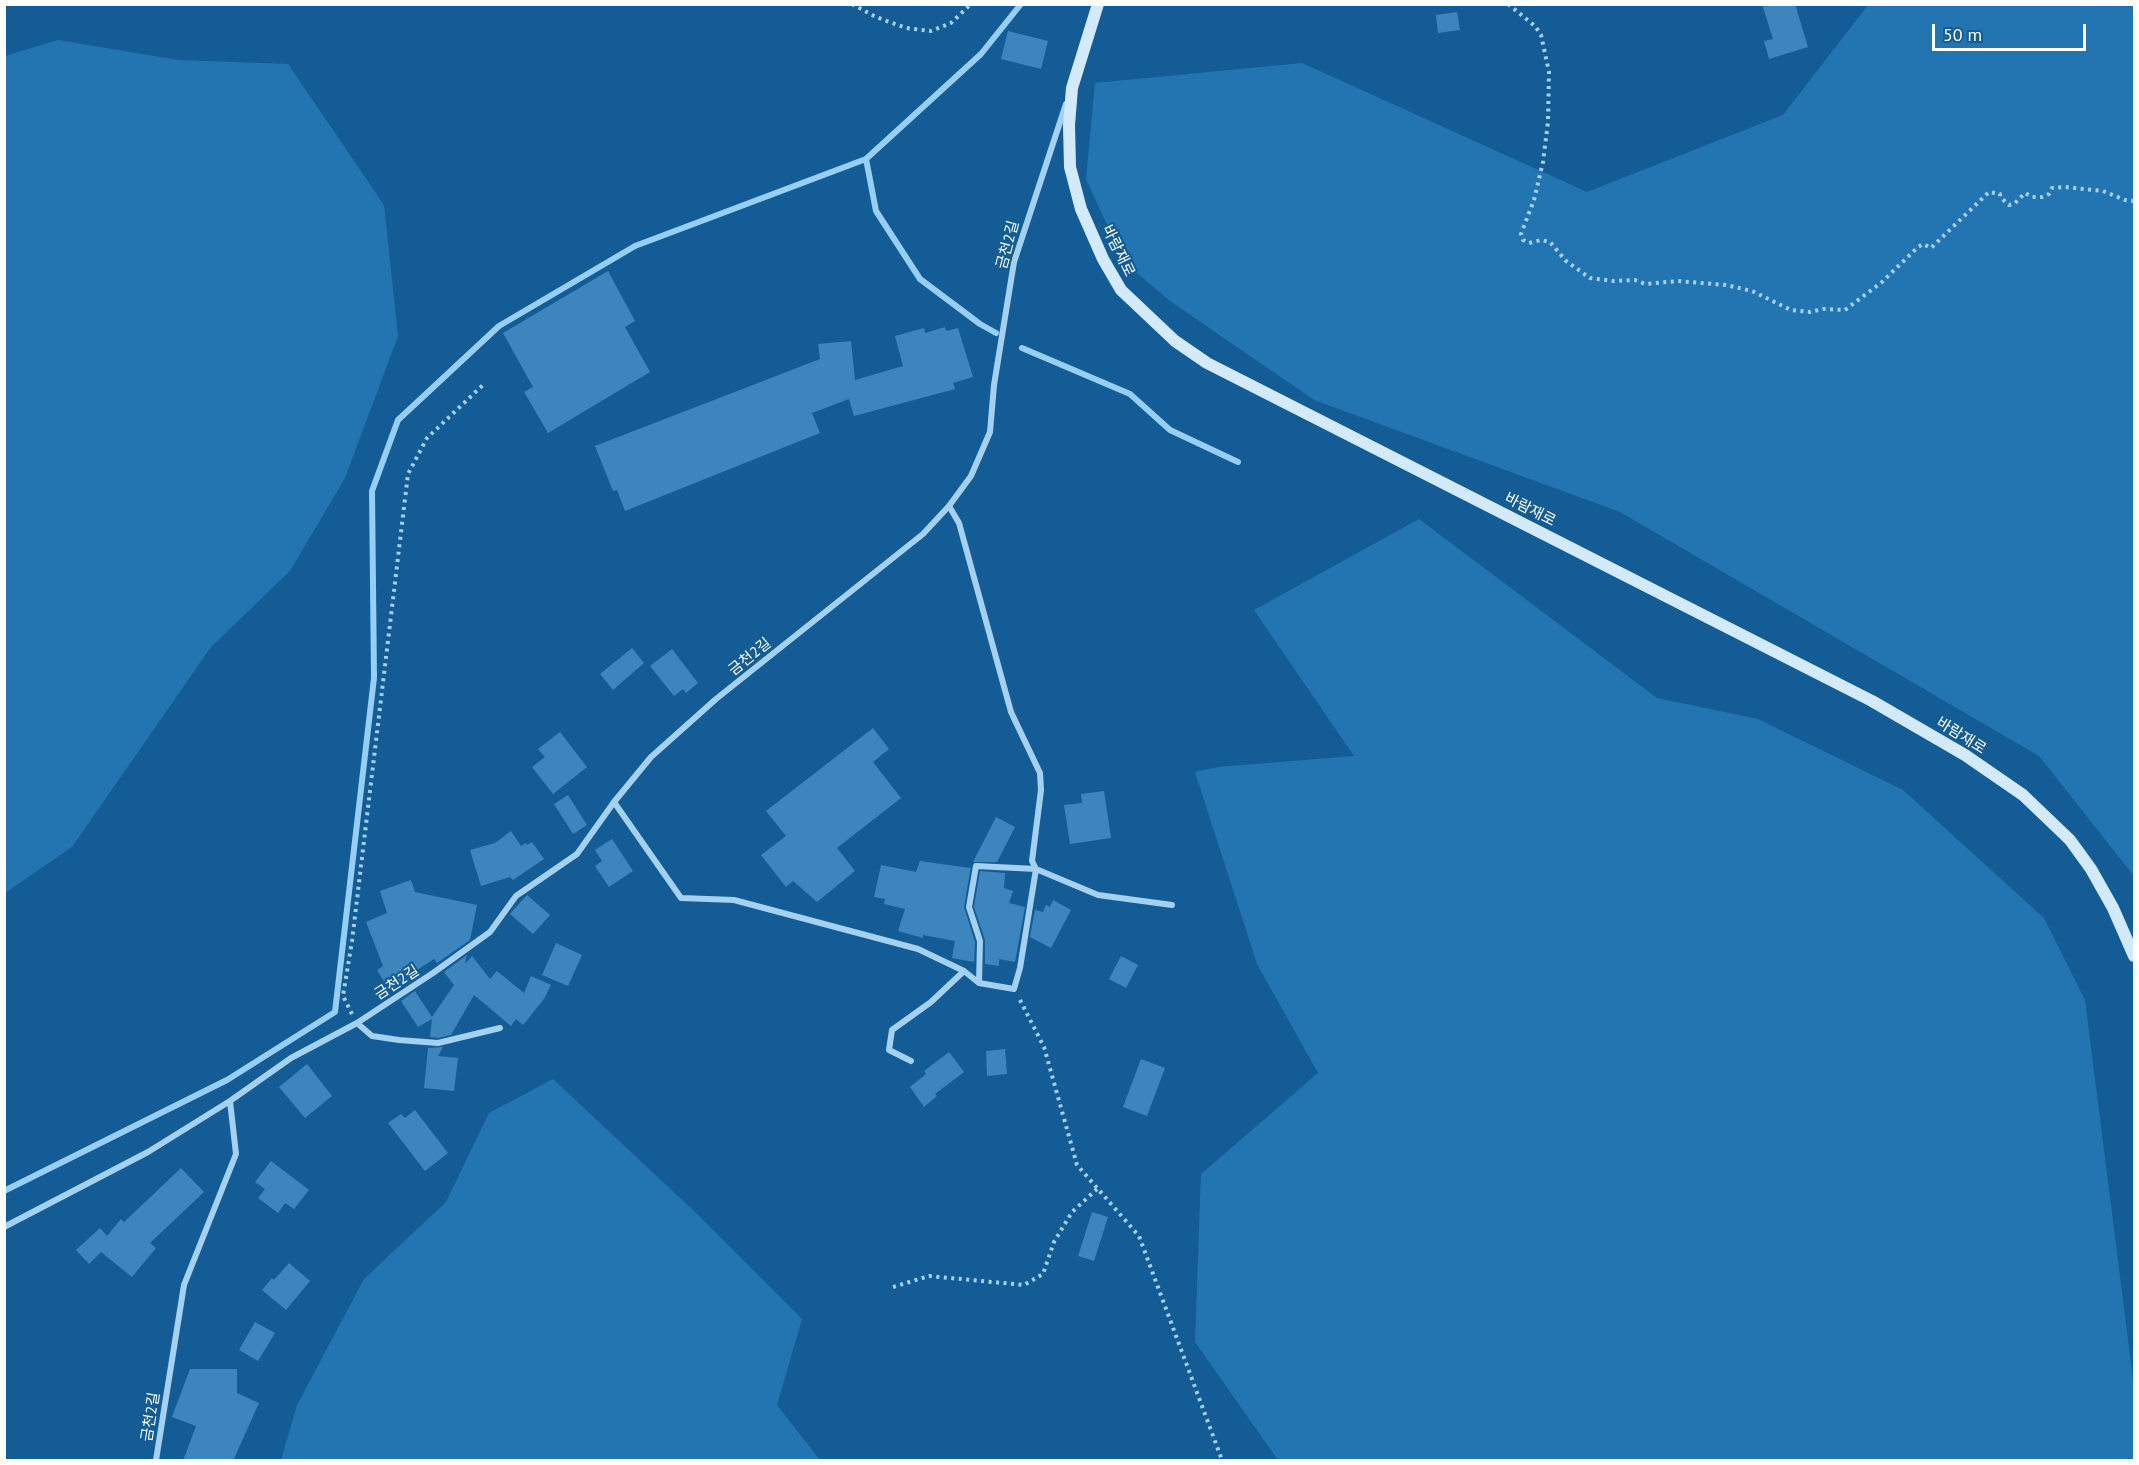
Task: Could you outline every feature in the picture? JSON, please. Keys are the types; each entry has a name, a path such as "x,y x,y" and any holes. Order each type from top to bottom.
{"street":[{"name":"바람재로","path":"1098,4 1072,88 1069,125 1070,166 1081,209 1103,259 1120,290 1174,341 1207,363 1872,700 1965,755 2023,795 2070,840 2091,869 2113,908 2134,956"},
{"name":"금천2길","path":"4,1227 148,1152 230,1101 291,1059 357,1023 490,932 516,896 578,854 614,802 651,757 667,742 716,699 923,534 950,506 971,476 990,432 994,385 1014,262 1072,88"},
{"path":"614,802 681,898 734,900 918,949 964,971 979,983 1014,989 1020,968 1036,869 1032,861 1041,790 1040,773 1011,712 959,523 950,506"},
{"path":"979,983 980,941 969,907 976,866 1036,869 1098,895 1172,904"},
{"path":"911,1061 889,1050 892,1030 931,1002 964,971"},
{"path":"357,1023 372,1036 438,1043 500,1028"},
{"name":"금천2길","path":"156,1461 184,1285 236,1154 230,1101"}],"path":[{"path":"852,4 876,18 906,28 931,30 951,23 971,4"},
{"path":"1509,4 1535,26 1541,35 1549,72 1544,162 1534,200 1521,234 1523,240 1529,243 1541,240 1550,242 1566,261 1590,278 1613,281 1635,280 1645,284 1678,281 1726,285 1752,291 1791,310 1845,310 1882,282 1918,247 1923,244 1931,248 1989,192 2000,194 2009,205 2014,204 2025,193 2032,197 2042,197 2049,194 2052,188 2065,186 2103,191 2125,200 2134,201"},
{"path":"357,1023 343,996 352,941 408,474 427,438 484,384"},
{"path":"1014,989 1044,1047 1077,1165 1139,1236 1222,1461"},
{"path":"893,1287 930,1276 1024,1285 1043,1274 1054,1242 1072,1212 1097,1189"}],"shaded area":[{"path":"1868,5 2134,5 2134,876 2039,756 1620,512 1314,400 1170,301 1124,262 1086,179 1095,83 1302,63 1587,192 1783,115"},
{"path":"58,40 178,60 288,64 384,205 398,336 345,478 290,571 211,647 72,847 5,893 5,56"},
{"path":"1419,519 1657,698 1758,719 1903,790 2044,918 2085,1000 2134,1387 2134,1460 1278,1460 1195,1342 1201,1174 1318,1073 1257,964 1195,772 1218,767 1354,756 1254,610"},
{"path":"553,1079 695,1212 802,1319 777,1405 820,1460 281,1460 297,1405 364,1279 446,1202 489,1113"}],"building":[{"path":"1762,4 1795,4 1808,47 1769,59 1764,41 1773,39"},
{"path":"1457,12 1460,30 1438,33 1436,15"},
{"path":"1008,31 1048,41 1041,69 1001,59"},
{"path":"608,271 635,321 625,327 650,372 548,433 524,392 533,387 503,333"},
{"path":"945,327 946,331 958,328 973,377 953,383 955,389 854,416 849,399 812,413 820,433 625,511 617,490 613,491 595,446 820,359 818,344 851,341 855,380 903,366 895,336 924,328 925,333"},
{"path":"632,648 644,663 613,690 600,674"},
{"path":"672,649 698,683 686,693 683,689 674,696 650,666"},
{"path":"873,728 889,749 873,762 901,798 837,848 855,871 817,902 793,881 786,887 761,855 786,836 766,811"},
{"path":"560,732 587,767 553,794 532,767 545,757 538,749"},
{"path":"1104,791 1111,838 1070,844 1064,805 1082,803 1081,794"},
{"path":"568,795 587,825 573,834 554,804"},
{"path":"996,817 1015,827 997,862 973,862"},
{"path":"511,831 521,846 532,842 544,859 513,880 510,877 481,886 470,850 495,843"},
{"path":"612,839 633,871 609,887 595,866 602,861 595,850"},
{"path":"920,861 970,868 971,866 964,907 975,942 974,962 952,958 955,941 923,935 923,938 898,931 905,909 884,904 885,899 874,897 881,865 916,872"},
{"path":"980,871 1005,873 1004,888 1013,891 1009,903 1025,907 1015,962 999,959 999,966 985,964 985,940 974,907"},
{"path":"411,880 415,892 477,905 470,940 437,963 434,959 406,977 410,982 395,992 391,986 388,988 377,970 383,966 366,922 387,913 380,891"},
{"path":"527,895 550,915 533,934 510,914"},
{"path":"1053,900 1071,910 1051,948 1030,937 1035,910 1043,912 1046,905 1050,907"},
{"path":"556,943 582,955 568,986 542,975"},
{"path":"467,955 465,964 472,956 490,979 497,971 524,993 531,976 551,985 544,999 523,1025 516,1019 511,1026 474,995 451,1035 430,1037 432,1019 418,1027 401,1001 415,991 432,1017 454,985 444,972"},
{"path":"1121,956 1138,965 1126,988 1109,979"},
{"path":"443,1047 438,1056 458,1058 454,1091 424,1088 428,1048"},
{"path":"1005,1049 1007,1074 987,1076 986,1051"},
{"path":"949,1052 964,1072 935,1094 937,1096 924,1107 910,1087 926,1074 924,1071"},
{"path":"1141,1059 1165,1068 1147,1116 1123,1107"},
{"path":"307,1064 332,1096 305,1118 279,1087"},
{"path":"415,1110 448,1153 425,1171 388,1123 401,1114 405,1118"},
{"path":"271,1161 309,1190 294,1209 285,1203 278,1213 258,1198 265,1189 255,1182"},
{"path":"181,1168 204,1192 150,1243 156,1248 132,1277 101,1252 89,1264 76,1250 100,1228 107,1236 121,1219 124,1222"},
{"path":"1092,1212 1108,1217 1094,1261 1078,1256"},
{"path":"289,1263 310,1281 286,1310 262,1290"},
{"path":"255,1322 275,1333 258,1361 239,1350"},
{"path":"190,1369 237,1369 237,1393 259,1403 233,1461 183,1461 196,1426 172,1417"}],"waterway":[{"path":"4,1191 227,1080 335,1012 374,678 372,491 398,420 499,326 635,246 866,159 981,54 1021,4"},
{"path":"866,159 876,211 920,279 980,324 996,333"},
{"path":"1022,348 1130,394 1170,430 1238,462"}]}
